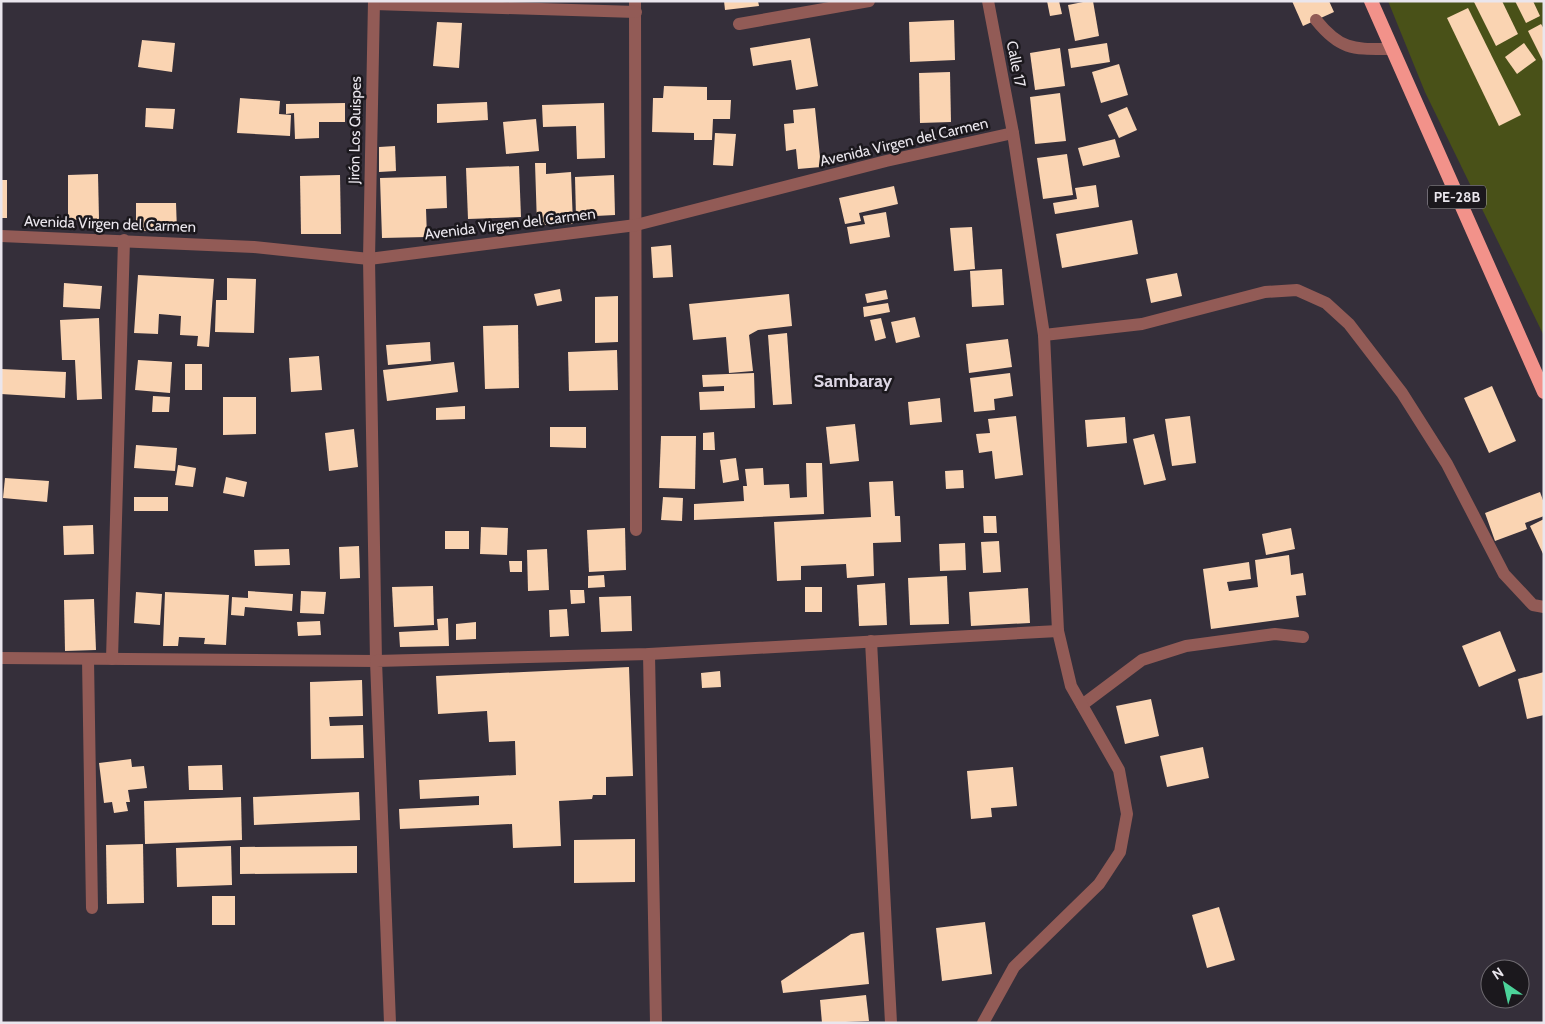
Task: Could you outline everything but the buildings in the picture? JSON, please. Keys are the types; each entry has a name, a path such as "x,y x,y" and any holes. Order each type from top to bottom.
{"highway":[{"name":"PE-28B","path":"1370,1 1544,392"}],"street":[{"path":"739,24 869,1"},
{"name":"Calle 17","path":"983,1023 1014,967 1099,884 1120,852 1127,814 1119,770 1071,686 1058,631 1044,335 1013,134 988,1"},
{"path":"374,3 636,6 636,530"},
{"name":"Jirón Los Quispes","path":"374,3 369,259 376,661 390,1023"},
{"path":"1316,20 1337,42 1356,49 1392,49"},
{"name":"Avenida Virgen del Carmen","path":"1,236 254,247 369,259 636,224 886,162 1013,134"},
{"path":"112,659 124,240"},
{"path":"1044,335 1142,324 1265,292 1297,290 1326,303 1348,324 1402,393 1447,464 1504,574 1533,604 1544,606"},
{"path":"1,658 376,661 649,654 1058,631"},
{"path":"1082,705 1142,660 1186,646 1275,634 1303,637"},
{"path":"870,641 891,1023"},
{"path":"649,654 656,1023"},
{"path":"88,659 92,908"}],"green space":[{"path":"1388,1 1544,1 1544,336 1425,92"}],"district":[{"name":"Sambaray","path":"853,381"}]}
